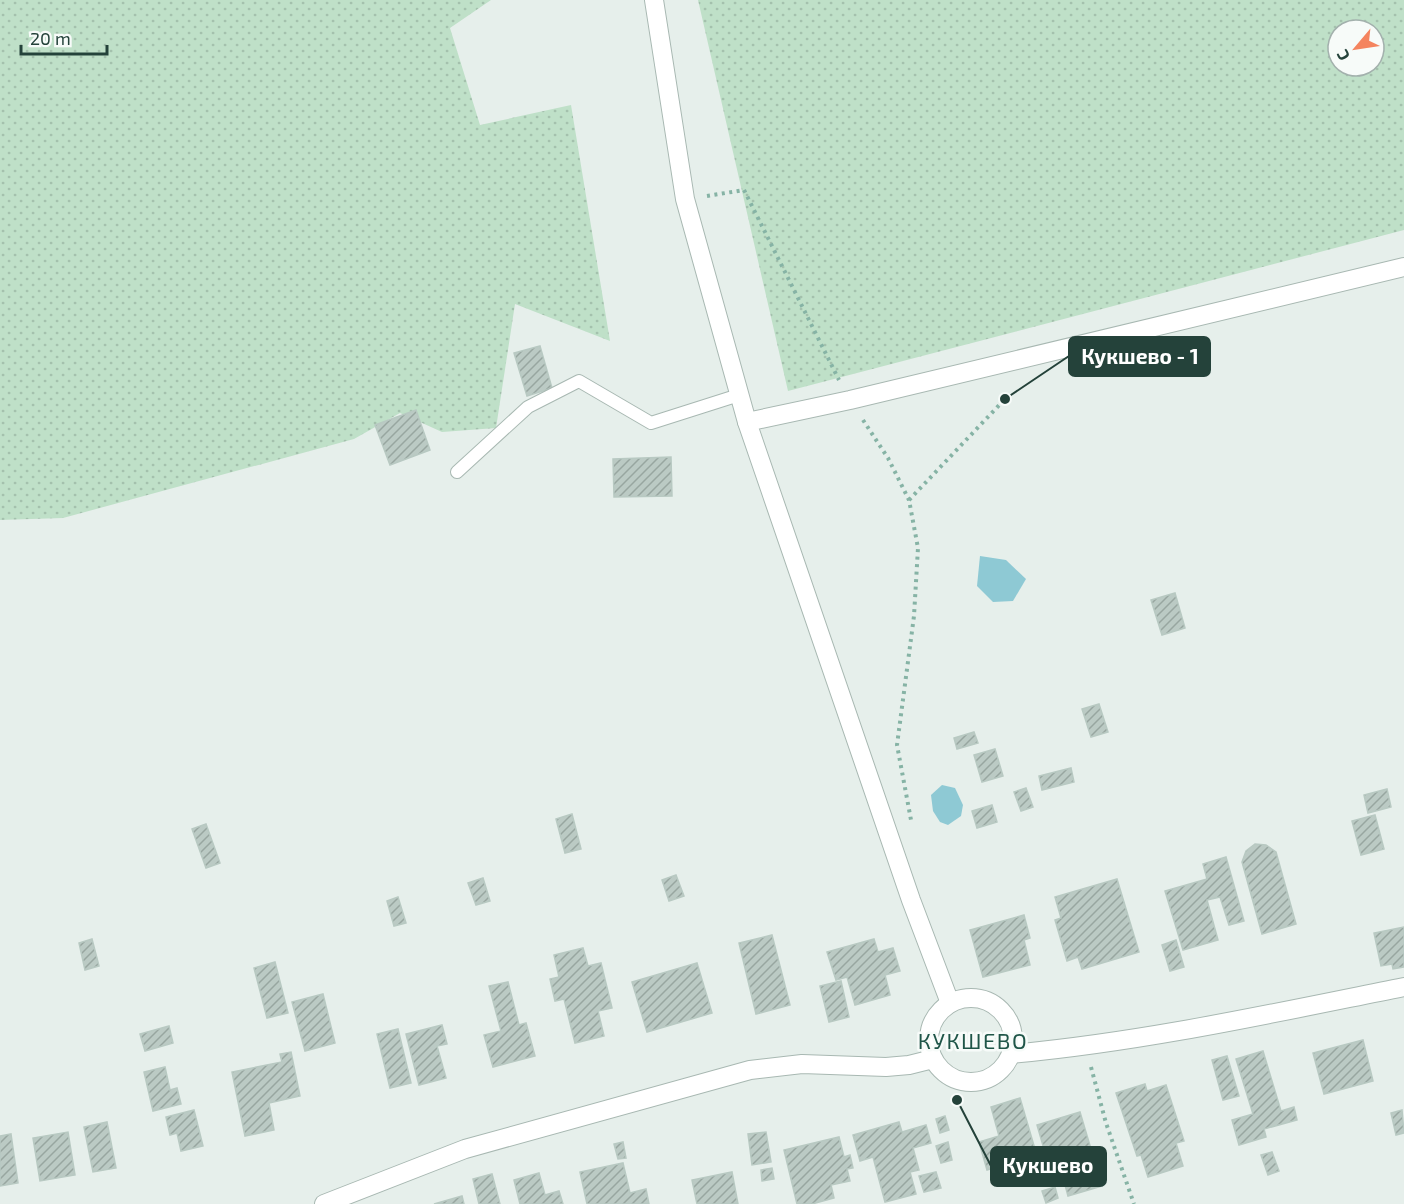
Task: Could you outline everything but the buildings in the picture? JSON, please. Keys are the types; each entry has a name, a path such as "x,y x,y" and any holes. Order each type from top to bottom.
{"street":[{"path":"654,0 685,199 739,395 907,888 950,1003"},
{"path":"747,422 861,397 1404,267"},
{"path":"1011,1054 1085,1046 1198,1029 1404,987"},
{"path":"966,998 980,999 993,1004 1004,1013 1011,1026 1013,1040 1011,1054 1004,1067 993,1076 980,1082 965,1082 952,1078 941,1070 928,1046 933,1020 950,1003 966,998"},
{"path":"324,1204 465,1149 750,1070 802,1064 886,1067 909,1065 933,1059"}],"lane":[{"path":"457,472 528,407 579,381 651,423 739,395"}],"path":[{"path":"685,199 744,189 842,386"},
{"path":"909,500 1005,399"},
{"path":"857,412 888,458 909,500 918,548 914,616 897,744 914,830"},
{"path":"1085,1046 1106,1122 1134,1204"}],"green space":[{"path":"0,0 491,0 450,28 480,125 571,105 610,341 515,304 496,428 442,432 400,413 354,439 63,518 0,520"},
{"path":"698,0 1404,0 1404,230 788,391"}],"water":[{"path":"980,556 1006,560 1026,579 1013,601 993,602 977,586"},
{"path":"942,785 955,788 963,805 961,816 948,825 940,822 933,811 931,795"}],"place":[{"name":"Кукшево - 1","path":"1005,399"},
{"name":"Кукшево","path":"957,1100"}],"district":[{"name":"КУКШЕВО","path":"973,1041"}]}
